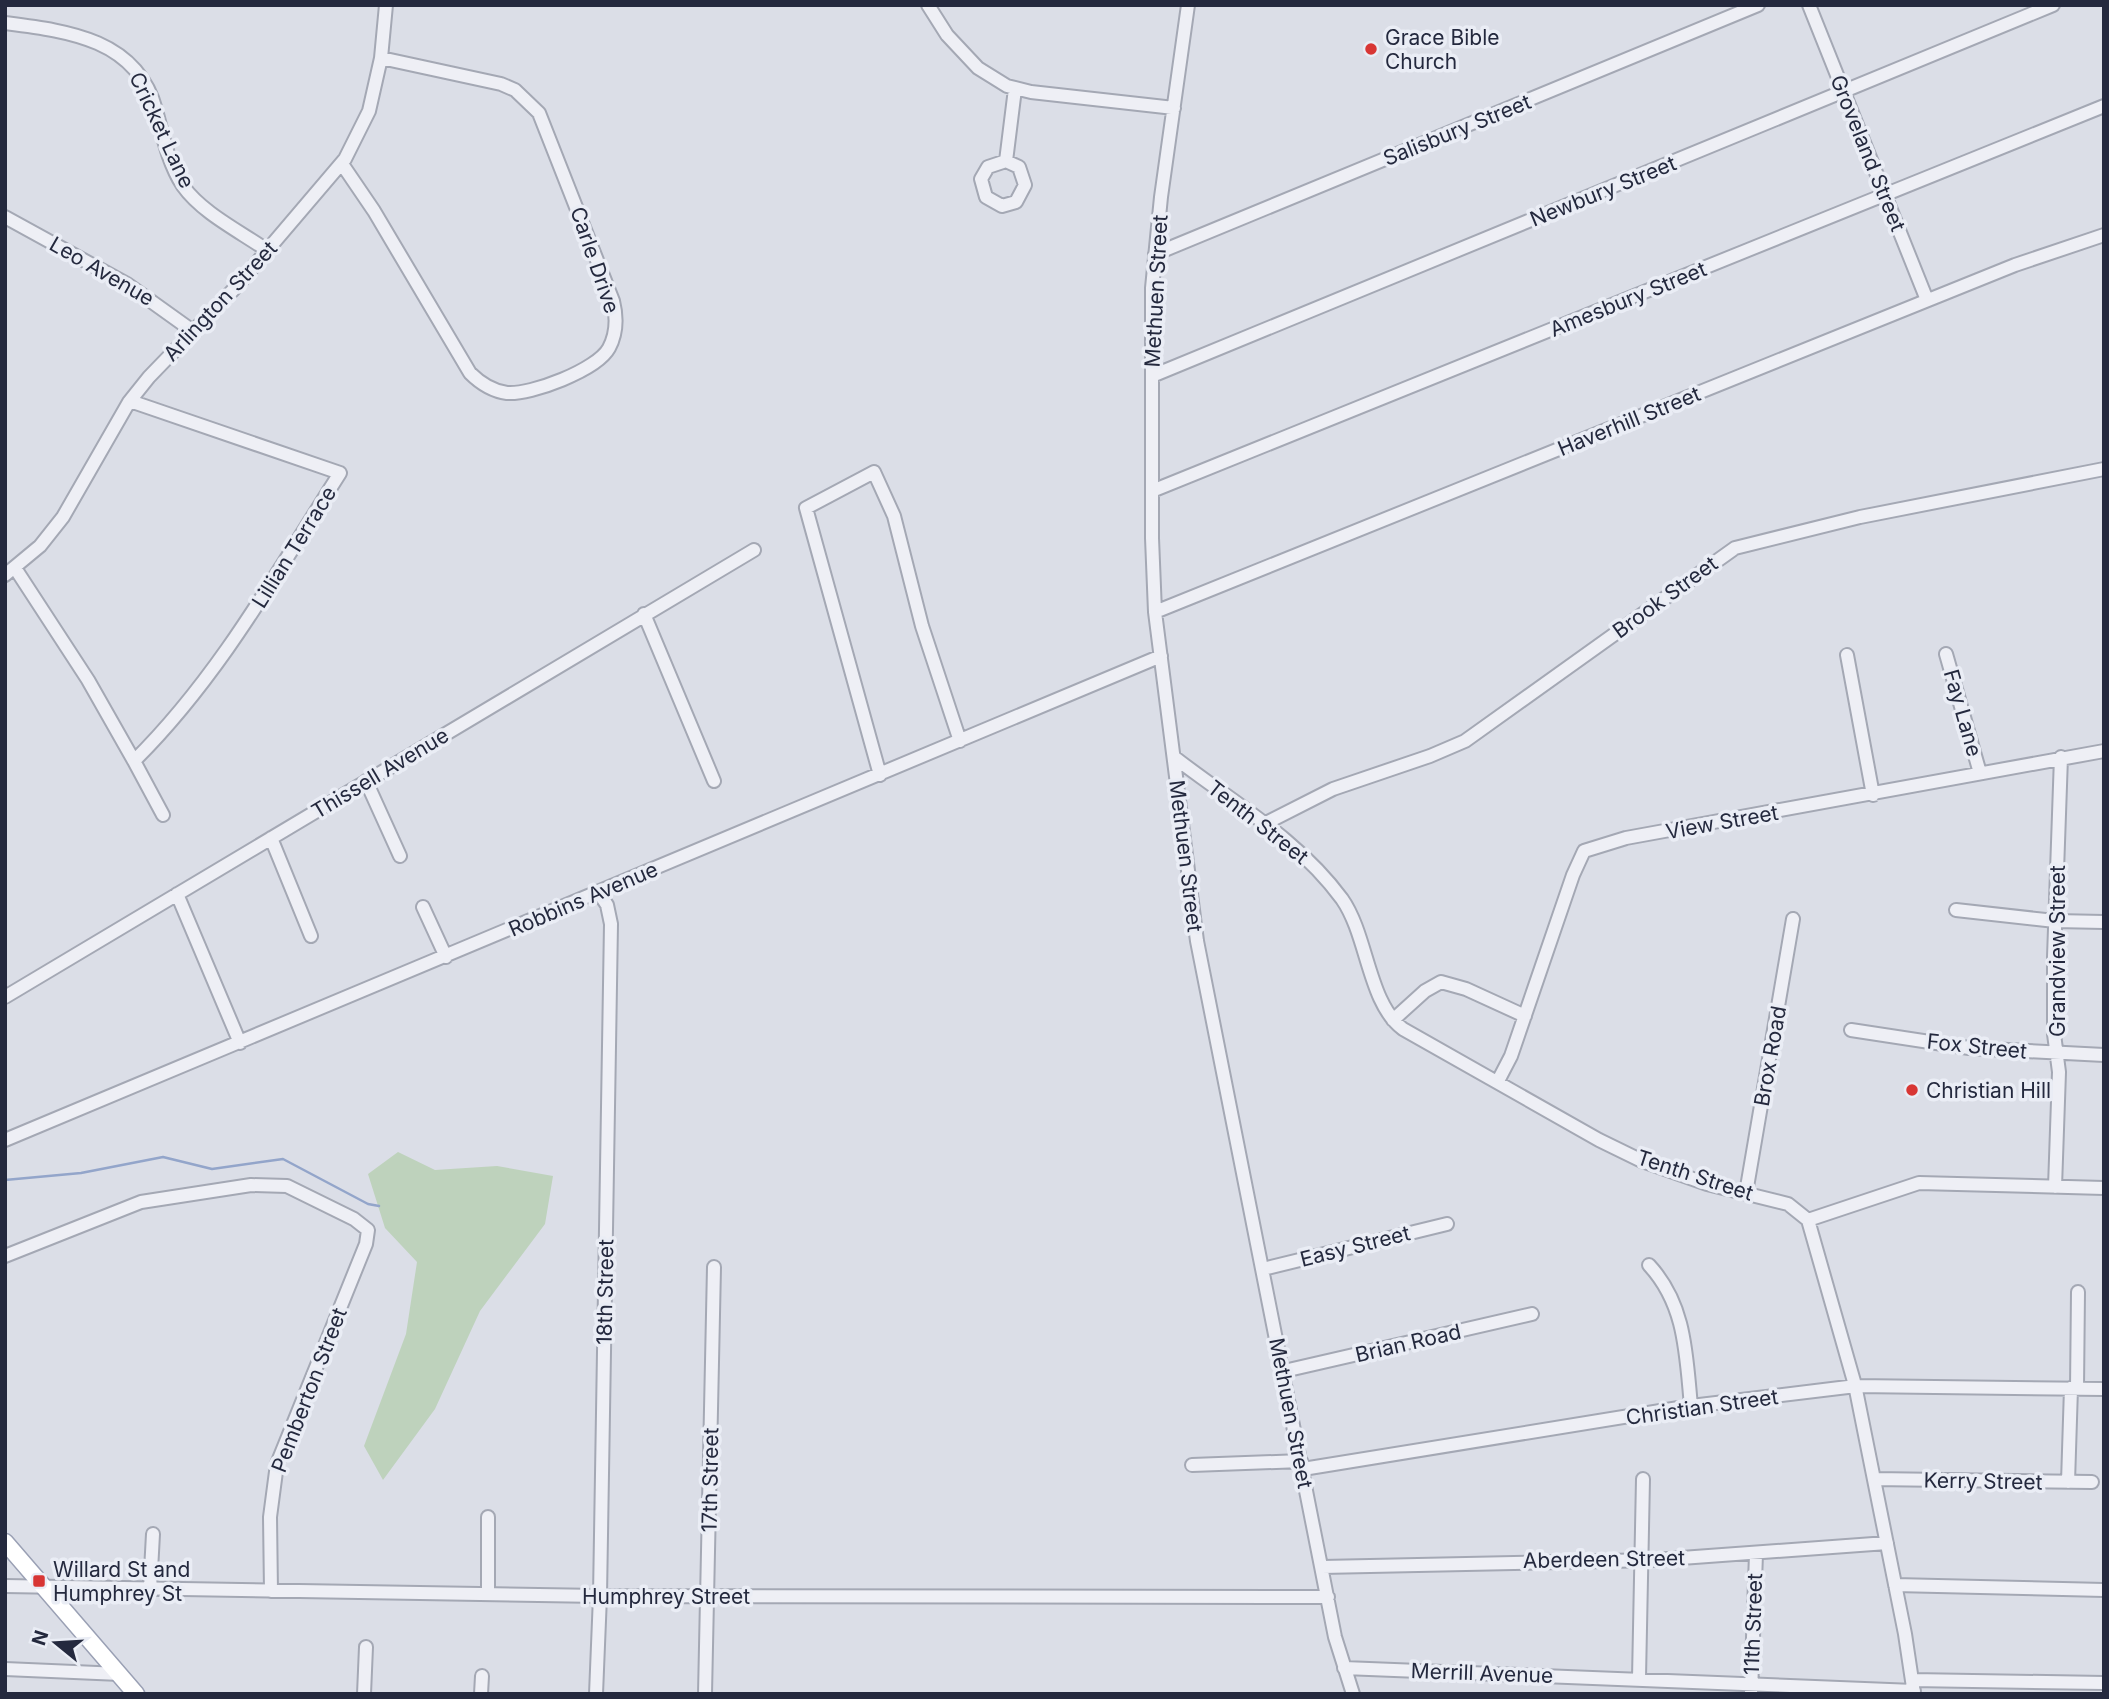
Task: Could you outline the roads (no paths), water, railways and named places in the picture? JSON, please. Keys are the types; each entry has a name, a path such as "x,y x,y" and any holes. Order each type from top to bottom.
{"main road":[{"path":"5,1542 136,1694"}],"street":[{"name":"Arlington Street","path":"10,572 40,546 63,517 130,401 149,377 268,251 342,164 363,127 381,58 386,5"},
{"path":"928,5 947,35 978,68 999,83 1015,89 1174,108"},
{"name":"Methuen Street","path":"1188,5 1155,254 1152,376 1155,612 1197,941 1328,1597 1344,1668 1353,1694"},
{"name":"Salisbury Street","path":"1155,254 1758,5"},
{"name":"Groveland Street","path":"1809,5 1927,300"},
{"name":"Newbury Street","path":"1152,376 2053,5"},
{"name":"Cricket Lane","path":"5,23 79,35 104,44 125,58 135,68 149,92 169,157 184,186 201,204 268,251"},
{"name":"Carle Drive","path":"342,164 374,211 470,373 480,384 510,393 527,391 587,368 609,348 617,317 613,301 539,113 515,90 500,84 381,58"},
{"path":"1006,161 1015,89"},
{"name":"Amesbury Street","path":"1152,491 2104,106"},
{"name":"Leo Avenue","path":"5,217 127,284 194,332"},
{"name":"Haverhill Street","path":"1155,612 2015,265 2104,235"},
{"name":"Lillian Terrace","path":"130,401 340,473 293,553 242,628 155,740 134,761"},
{"name":"Brook Street","path":"1266,823 1333,789 1421,760 1465,741 1735,548 1794,531 2104,470"},
{"path":"880,775 806,508 874,472 894,516 922,626 960,741"},
{"name":"Thissell Avenue","path":"5,997 754,550"},
{"path":"10,572 88,680 163,815"},
{"path":"644,614 714,780"},
{"name":"Fay Lane","path":"1947,654 1980,773"},
{"path":"1847,655 1873,794"},
{"name":"Robbins Avenue","path":"5,1140 1161,656"},
{"name":"View Street","path":"1498,1081 1511,1056 1573,874 1584,850 1626,838 2104,751"},
{"name":"Tenth Street","path":"1174,757 1266,823 1318,869 1349,910 1382,1004 1392,1020 1416,1037 1498,1081 1575,1127 1643,1161 1681,1176 1788,1204 1808,1220"},
{"name":"Grandview Street","path":"2055,1187 2058,1054 2054,1034 2055,921 2061,757"},
{"path":"366,781 400,856"},
{"path":"271,838 311,936"},
{"name":"18th Street","path":"596,1694 611,924 607,905 599,893"},
{"path":"177,894 240,1043"},
{"path":"423,906 446,957"},
{"path":"1956,910 2055,921 2104,922"},
{"name":"Brox Road","path":"1746,1193 1793,919"},
{"path":"1392,1020 1438,983 1466,989 1525,1016"},
{"name":"Fox Street","path":"1851,1030 1969,1048 2104,1055"},
{"path":"1913,1688 1856,1386 1808,1220 1919,1183 2104,1188"},
{"name":"Pemberton Street","path":"5,1256 141,1202 251,1185 287,1186 354,1219 368,1230 368,1236 277,1464 270,1517 271,1591"},
{"name":"Easy Street","path":"1263,1269 1447,1224"},
{"path":"1649,1265 1669,1289 1678,1314 1691,1406"},
{"name":"17th Street","path":"705,1694 714,1267"},
{"path":"2068,1482 2078,1292"},
{"name":"Brian Road","path":"1284,1371 1532,1314"},
{"name":"Christian Street","path":"1192,1465 1302,1465 1691,1406 1856,1386 2104,1389"},
{"path":"1639,1678 1643,1479"},
{"name":"Kerry Street","path":"1874,1479 2092,1482"},
{"path":"488,1517 488,1592"},
{"path":"150,1589 153,1534"},
{"name":"Aberdeen Street","path":"1322,1567 1641,1560 1887,1543"},
{"name":"11th Street","path":"1752,1690 1756,1554"},
{"path":"1895,1585 2104,1590"},
{"name":"Humphrey Street","path":"5,1586 488,1592 600,1596 1328,1597"},
{"path":"365,1694 366,1647"},
{"name":"Merrill Avenue","path":"1344,1668 1639,1678 1752,1690 2104,1683"},
{"path":"5,1669 120,1674"},
{"path":"481,1694 482,1676"}],"waterway":[{"path":"5,1180 81,1173 163,1157 212,1169 283,1159 368,1204 379,1206"}],"place":[{"name":"Grace Bible Church","path":"1371,49"},
{"name":"Christian Hill","path":"1912,1090"},
{"name":"Willard St and Humphrey St","path":"39,1581"}]}
